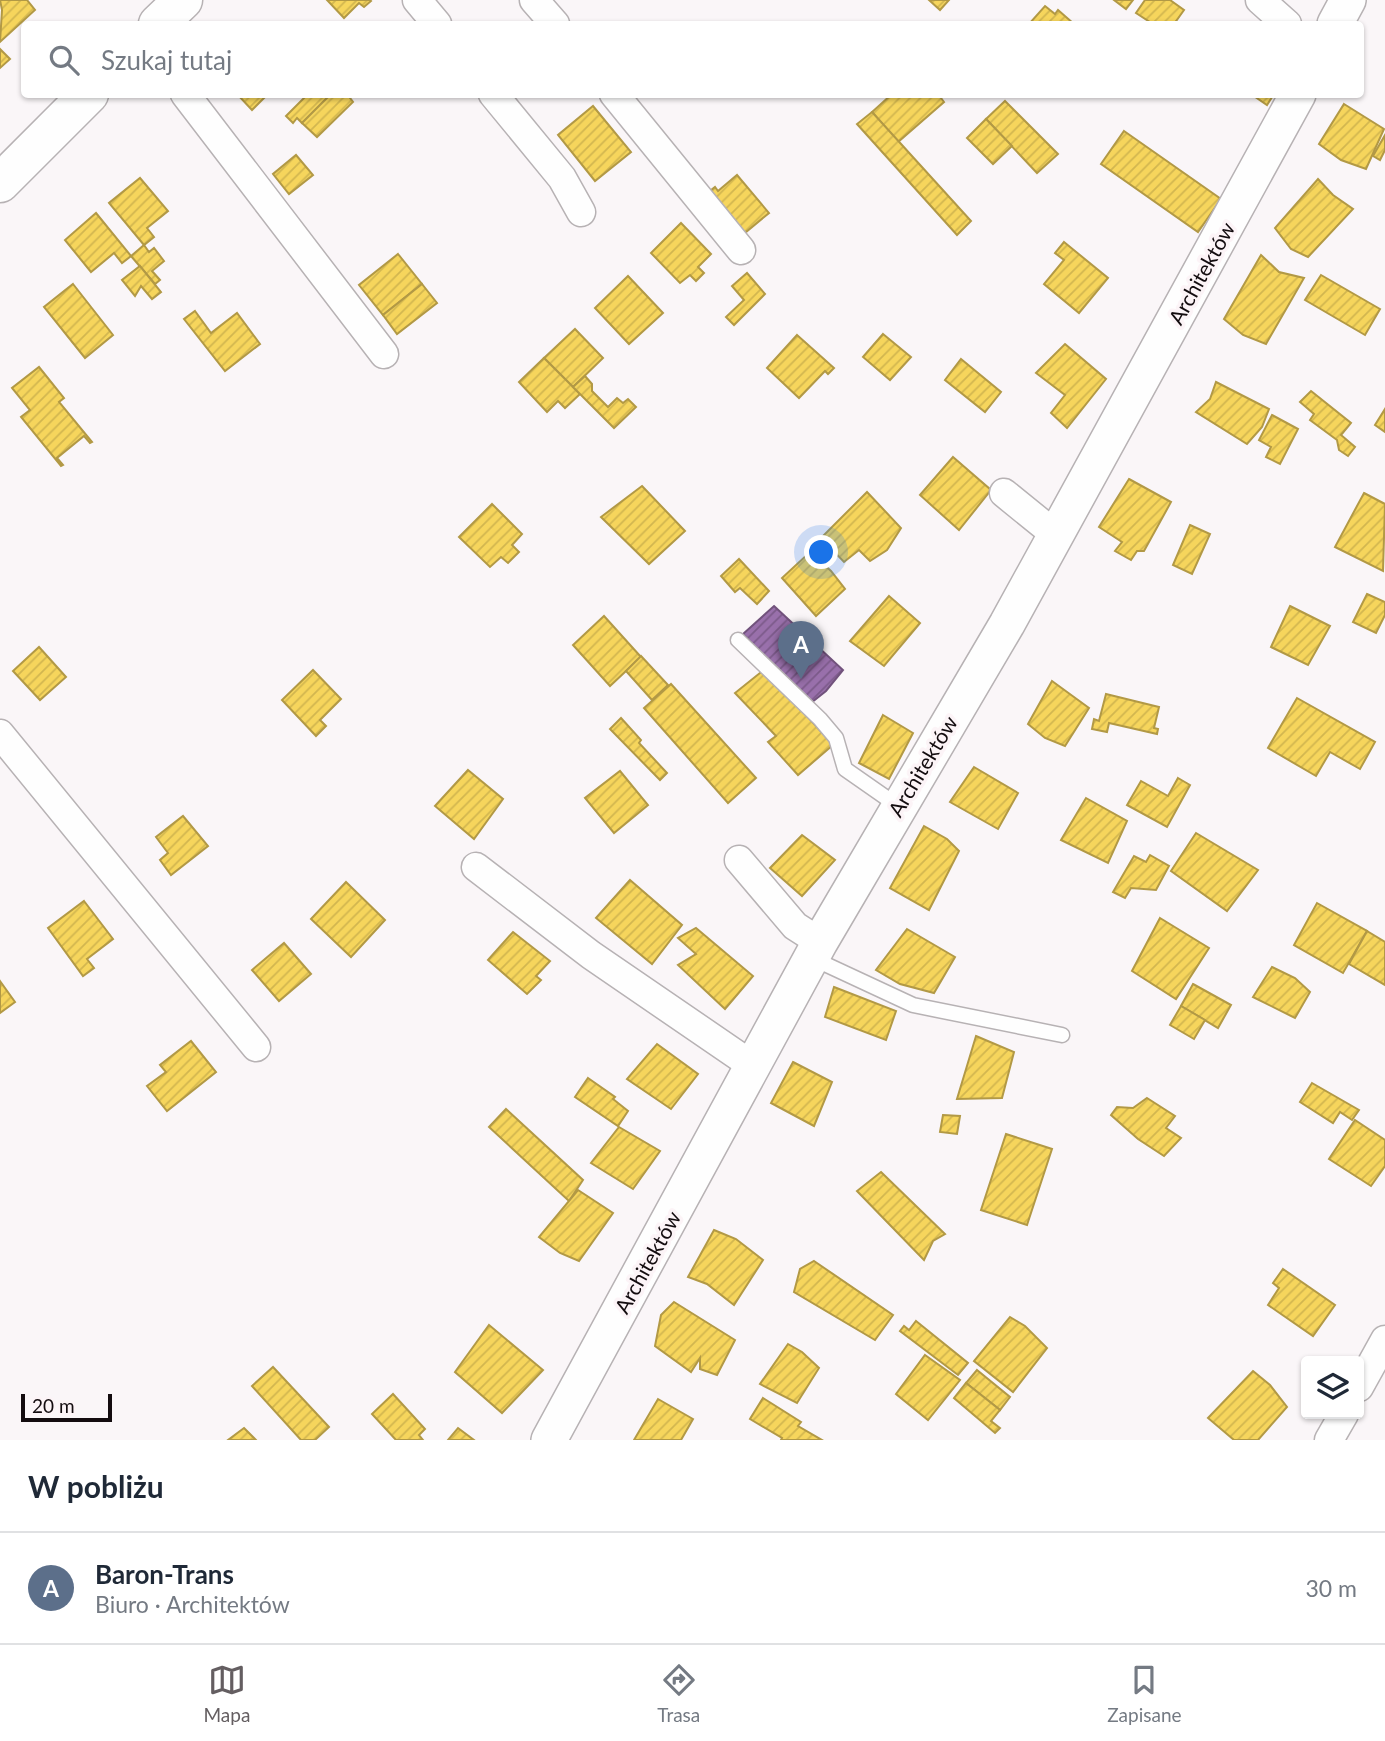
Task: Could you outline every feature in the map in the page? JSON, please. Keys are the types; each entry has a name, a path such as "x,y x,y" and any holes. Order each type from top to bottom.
{"main road":[{"path":"162,21 183,0"},
{"path":"0,183 85,98"}],"street":[{"path":"417,0 434,21"},
{"path":"534,0 552,21"},
{"path":"1260,0 1284,21"},
{"path":"1337,21 1348,0"},
{"path":"188,98 384,354"},
{"path":"497,98 562,178 581,212"},
{"path":"617,98 741,250"},
{"name":"Architektów","path":"549,1440 816,950 1057,536 1296,98"},
{"path":"1004,493 1057,536"},
{"path":"0,734 256,1046"},
{"path":"738,860 816,950"},
{"path":"476,867 591,955 753,1066"},
{"path":"1364,1378 1385,1340"},
{"path":"1329,1440 1341,1419"}],"lane":[{"path":"738,640 820,719 836,738 845,769 898,806"},
{"path":"816,950 913,1005 1062,1035"}],"building: Mieszkania":[{"path":"0,0 27,0 35,10 0,42"},
{"path":"327,0 371,1 364,7 359,3 344,18"},
{"path":"929,0 949,0 940,10"},
{"path":"1114,0 1133,0 1126,9"},
{"path":"1145,0 1170,0 1184,10 1176,21 1148,21 1136,13"},
{"path":"1045,6 1055,14 1058,10 1071,21 1032,21"},
{"path":"0,49 10,59 0,68"},
{"path":"241,98 264,98 252,110"},
{"path":"304,98 327,98 302,123 297,118 293,123 286,116"},
{"path":"327,98 350,98 353,102 317,137 302,123"},
{"path":"888,98 941,98 944,102 898,142 872,112"},
{"path":"1257,98 1271,98 1267,105"},
{"path":"1005,101 1058,154 1037,173 986,119"},
{"path":"1344,104 1384,129 1366,169 1341,160 1319,144"},
{"path":"593,106 631,152 595,181 558,135"},
{"path":"872,112 971,221 957,235 857,124"},
{"path":"986,119 1012,146 993,164 967,138"},
{"path":"1124,131 1221,199 1198,232 1101,164"},
{"path":"1385,135 1385,150 1380,160 1373,156"},
{"path":"296,155 313,175 289,194 273,174"},
{"path":"737,175 769,213 740,237 705,195 715,187 718,191"},
{"path":"140,178 168,211 147,228 154,237 144,245 109,203"},
{"path":"1318,179 1333,195 1353,209 1308,257 1291,249 1275,228"},
{"path":"96,213 131,256 122,263 114,253 91,272 65,240"},
{"path":"681,223 711,254 698,267 704,273 696,281 690,275 680,283 651,253"},
{"path":"1064,242 1108,278 1079,313 1044,284 1064,260 1055,253"},
{"path":"144,245 149,252 154,248 164,261 152,271 160,280 155,284 131,256"},
{"path":"398,254 422,284 383,315 359,285"},
{"path":"1261,255 1279,272 1304,278 1266,344 1243,335 1224,319"},
{"path":"140,266 161,292 152,299 141,286 135,296 122,280"},
{"path":"747,273 765,294 734,325 726,317 744,300 732,286"},
{"path":"1321,275 1380,309 1365,335 1305,300"},
{"path":"628,276 663,313 629,344 595,308"},
{"path":"73,284 113,335 85,358 44,307"},
{"path":"422,284 437,303 397,334 383,315"},
{"path":"195,311 211,333 237,313 260,344 225,371 184,319"},
{"path":"575,329 603,358 573,387 544,358"},
{"path":"883,334 911,357 890,380 863,357"},
{"path":"797,335 834,368 828,374 825,371 799,398 767,368"},
{"path":"1065,344 1106,379 1067,428 1051,413 1065,395 1036,373"},
{"path":"544,358 580,394 565,408 558,401 547,412 519,382"},
{"path":"961,359 1001,392 985,412 945,380"},
{"path":"39,367 64,398 59,402 92,442 84,436 57,458 63,465 61,466 21,417 30,410 12,388"},
{"path":"585,376 592,384 592,391 608,407 617,398 623,403 628,399 636,407 614,428 573,387"},
{"path":"1216,382 1269,409 1262,427 1247,444 1196,412 1210,399"},
{"path":"1311,391 1351,423 1341,435 1355,447 1348,456 1339,450 1337,440 1310,420 1314,414 1300,402"},
{"path":"1385,409 1385,432 1375,425"},
{"path":"1272,415 1298,429 1280,464 1266,457 1271,447 1259,440"},
{"path":"953,457 991,490 959,530 920,495"},
{"path":"1129,479 1171,502 1144,551 1137,551 1131,560 1115,551 1122,542 1099,527"},
{"path":"642,486 685,531 649,564 601,517"},
{"path":"867,492 901,528 887,550 870,561 859,550 844,562 821,538"},
{"path":"1364,493 1385,504 1383,571 1335,547"},
{"path":"492,504 522,534 512,545 519,552 508,563 501,557 490,567 459,537"},
{"path":"1190,525 1210,534 1192,574 1173,565"},
{"path":"810,552 831,571 845,589 816,616 782,578"},
{"path":"739,559 769,591 757,604 740,588 735,592 721,576"},
{"path":"1367,594 1385,602 1385,615 1376,633 1353,622"},
{"path":"889,596 920,623 884,666 850,641"},
{"path":"1290,606 1330,626 1308,665 1271,647"},
{"path":"604,616 641,657 610,686 573,645"},
{"path":"39,647 66,677 40,700 13,671"},
{"path":"641,656 668,685 652,700 626,671"},
{"path":"765,669 833,745 798,775 768,742 776,736 735,693"},
{"path":"313,670 341,699 320,720 326,726 316,736 282,700"},
{"path":"1052,681 1089,708 1065,746 1045,738 1028,724"},
{"path":"671,684 756,778 728,803 644,708"},
{"path":"1106,694 1159,707 1154,728 1158,729 1157,734 1109,723 1107,732 1092,729 1094,719 1099,721"},
{"path":"1297,698 1375,742 1360,769 1330,752 1316,776 1268,748"},
{"path":"883,715 913,733 889,779 859,763"},
{"path":"621,718 641,740 639,743 667,773 660,780 610,729"},
{"path":"974,767 1018,793 998,829 950,802"},
{"path":"468,770 503,799 474,839 435,806"},
{"path":"620,771 648,805 614,833 585,798"},
{"path":"1178,778 1190,785 1167,827 1127,805 1141,781 1168,796"},
{"path":"1086,798 1127,821 1108,863 1061,840"},
{"path":"183,816 208,846 171,875 160,860 168,853 156,837"},
{"path":"924,826 947,839 959,851 929,910 890,888"},
{"path":"1196,833 1258,870 1227,911 1171,871"},
{"path":"802,835 835,860 802,896 770,868"},
{"path":"1150,855 1169,866 1156,890 1131,888 1125,898 1113,892 1134,856 1146,862"},
{"path":"630,880 682,925 652,964 596,918"},
{"path":"346,882 385,920 351,957 311,919"},
{"path":"84,901 113,939 87,959 94,968 83,976 48,928"},
{"path":"1317,903 1367,931 1343,973 1294,945"},
{"path":"1160,918 1209,948 1176,999 1132,971"},
{"path":"696,928 753,976 725,1009 678,965 696,954 678,938"},
{"path":"907,929 955,957 934,993 900,984 876,970"},
{"path":"1367,931 1385,942 1385,985 1349,964"},
{"path":"513,932 550,961 536,976 541,980 527,994 488,960"},
{"path":"284,943 311,974 279,1001 252,970"},
{"path":"1272,967 1295,978 1310,992 1295,1018 1253,997"},
{"path":"0,981 15,1002 0,1013"},
{"path":"1193,984 1231,1005 1218,1028 1181,1006"},
{"path":"834,987 896,1011 886,1040 825,1017"},
{"path":"1181,1006 1205,1020 1194,1039 1170,1025"},
{"path":"976,1036 1014,1052 1002,1098 957,1099"},
{"path":"191,1041 216,1072 167,1111 147,1086 166,1072 160,1065"},
{"path":"657,1044 698,1074 671,1109 627,1079"},
{"path":"793,1062 832,1082 814,1126 771,1103"},
{"path":"588,1078 615,1097 613,1099 628,1111 618,1126 575,1097"},
{"path":"1312,1083 1359,1110 1352,1120 1340,1112 1333,1123 1300,1102"},
{"path":"1147,1098 1175,1116 1166,1128 1181,1138 1164,1156 1138,1139 1111,1115 1117,1107 1133,1108"},
{"path":"506,1109 583,1180 569,1201 489,1127"},
{"path":"943,1115 960,1116 957,1134 940,1132"},
{"path":"1355,1120 1385,1140 1385,1166 1371,1186 1329,1159"},
{"path":"619,1127 660,1151 633,1189 591,1163"},
{"path":"1006,1134 1052,1149 1027,1225 981,1210"},
{"path":"881,1172 945,1234 933,1241 924,1260 857,1191"},
{"path":"578,1190 613,1213 579,1261 560,1253 539,1237"},
{"path":"714,1230 736,1239 763,1260 734,1305 707,1284 688,1277"},
{"path":"814,1261 893,1315 875,1340 794,1292 800,1269"},
{"path":"1283,1269 1335,1305 1313,1336 1268,1305 1279,1288 1273,1283"},
{"path":"674,1302 735,1340 717,1375 700,1369 700,1358 691,1372 655,1346 661,1315"},
{"path":"1010,1317 1025,1326 1047,1348 1013,1392 974,1361"},
{"path":"916,1321 968,1363 958,1375 900,1331 904,1326 909,1330"},
{"path":"489,1325 543,1370 502,1413 455,1372"},
{"path":"788,1344 802,1352 819,1368 797,1403 760,1384"},
{"path":"925,1355 960,1380 928,1420 896,1394"},
{"path":"273,1367 329,1427 315,1440 301,1440 252,1386"},
{"path":"977,1370 1010,1397 1000,1410 966,1383"},
{"path":"1253,1371 1270,1385 1287,1407 1258,1440 1234,1440 1208,1418"},
{"path":"966,1383 1000,1410 991,1421 1000,1428 995,1433 954,1398"},
{"path":"393,1394 425,1429 419,1435 423,1440 396,1440 372,1414"},
{"path":"763,1398 801,1422 798,1426 822,1440 781,1440 782,1438 750,1419"},
{"path":"658,1399 693,1419 681,1440 634,1440"},
{"path":"244,1428 256,1440 228,1440"},
{"path":"458,1428 474,1440 448,1440"}],"building: Biura":[{"path":"774,606 843,670 826,691 811,703 743,634"}],"place":[{"name":"Baron-Trans","path":"801,679"}]}
